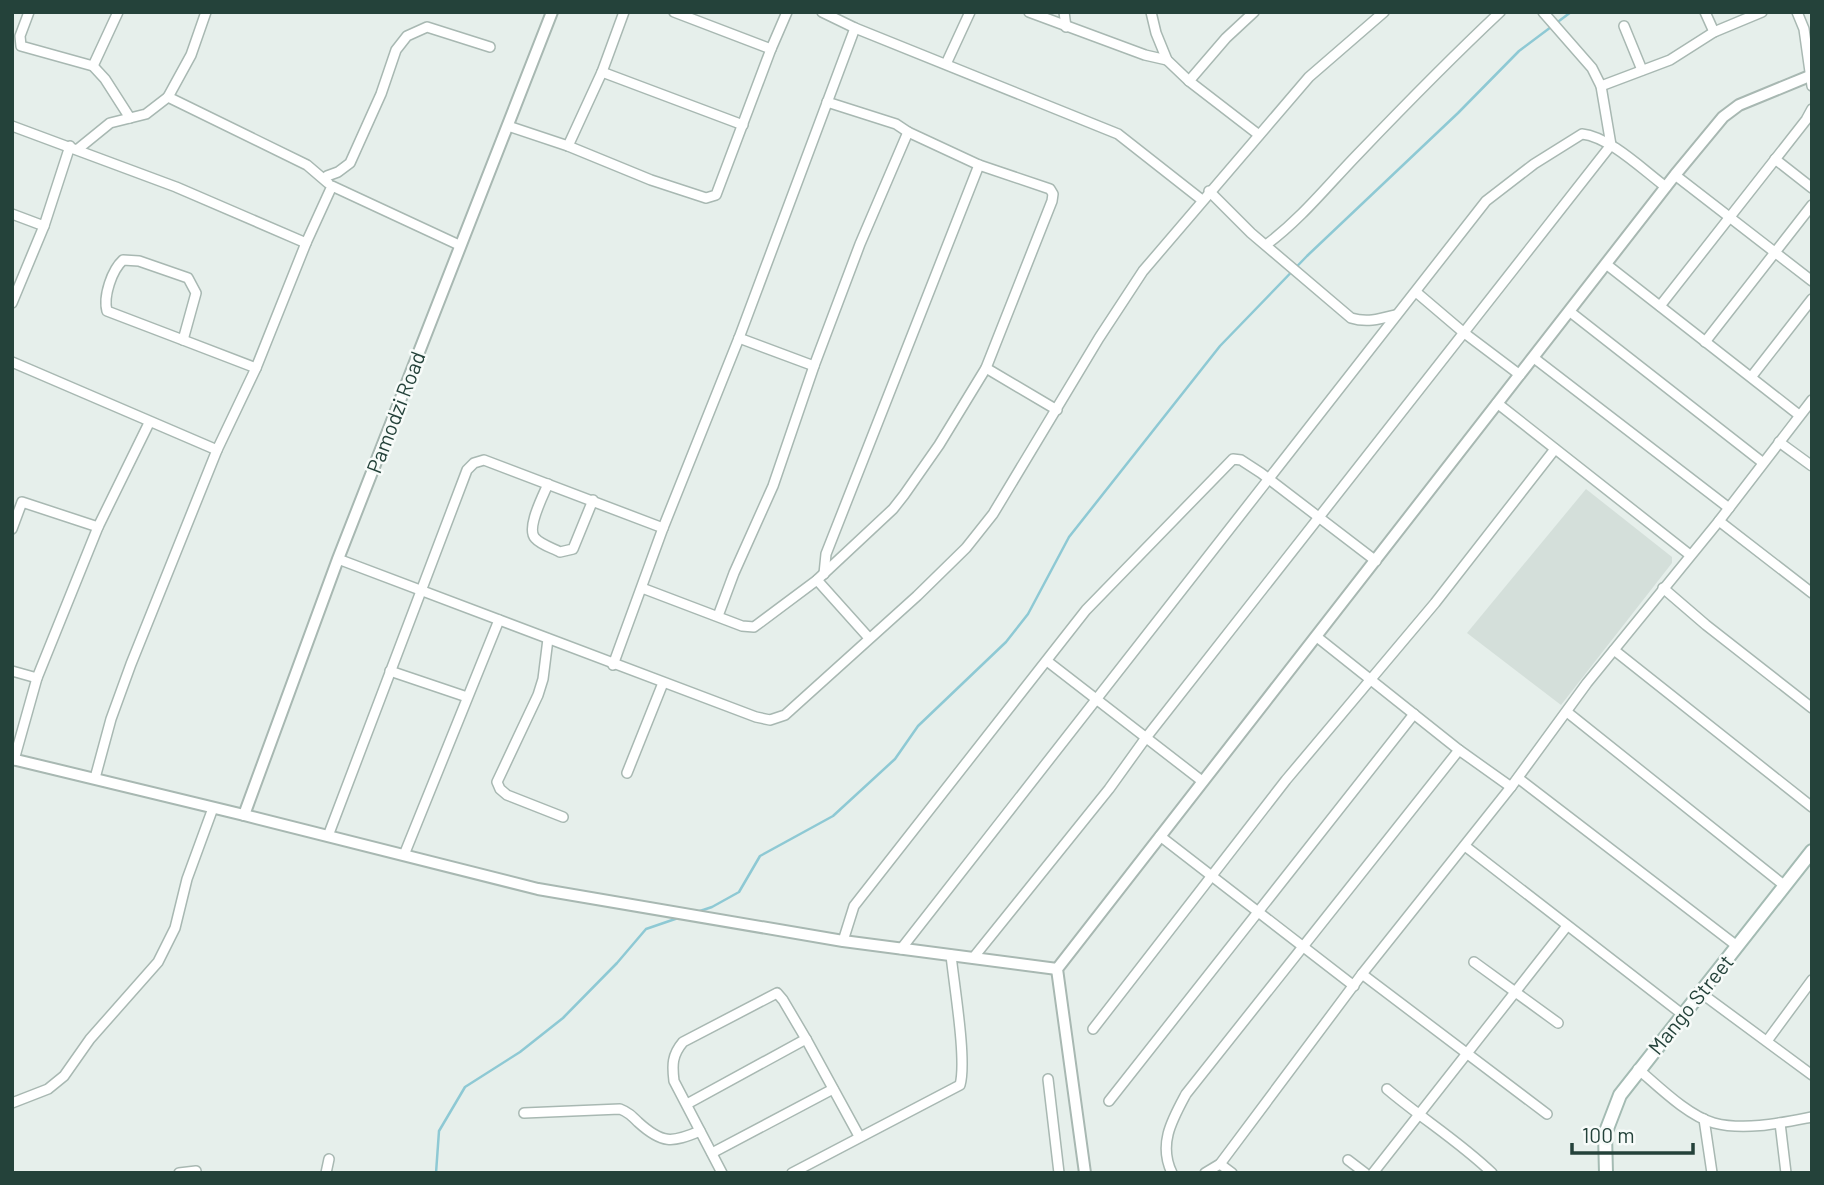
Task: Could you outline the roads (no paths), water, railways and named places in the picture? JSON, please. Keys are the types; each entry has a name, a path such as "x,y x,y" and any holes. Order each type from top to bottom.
{"main road":[{"name":"Mango Street","path":"1606,1173 1605,1134 1620,1096 1638,1069 1812,850"}],"street":[{"path":"29,12 16,34 19,44 25,48 93,66 105,79 130,118"},
{"path":"93,66 118,12"},
{"path":"12,303 74,148 110,123 146,114 168,97 191,55 206,12"},
{"name":"Pamodzi Road","path":"244,815 338,559 552,12"},
{"path":"568,146 602,72 624,12"},
{"path":"674,12 771,49"},
{"path":"508,126 568,146 651,180 706,198 716,195 787,12"},
{"path":"822,12 855,28 1118,134 1202,200"},
{"path":"946,64 970,12"},
{"path":"1029,12 1145,55 1167,60"},
{"path":"1064,12 1066,27"},
{"path":"1151,12 1167,60 1189,81 1259,135"},
{"path":"1189,81 1226,38 1254,12"},
{"path":"338,559 755,717 770,720 785,715 918,596 966,548 993,514 1099,338 1143,271 1308,77 1384,12"},
{"path":"1266,245 1310,208 1343,169 1434,74 1500,12"},
{"path":"973,958 1109,789 1145,739 1611,145 1601,86 1582,55 1543,12"},
{"path":"1705,12 1714,32"},
{"path":"1601,86 1670,60 1714,32 1762,12"},
{"path":"1086,1173 1056,969 1665,187 1723,117 1738,105 1811,79 1804,29 1797,12"},
{"path":"1624,26 1642,70"},
{"path":"327,176 350,163 381,93 396,50 407,36 427,27 491,47"},
{"path":"613,665 855,28"},
{"path":"602,72 743,125"},
{"path":"168,97 307,165 332,186 459,245"},
{"path":"642,588 742,626 754,627 820,577 893,509 939,445 986,368 1053,194 1051,189 979,165 896,124 827,102"},
{"path":"1660,306 1812,109"},
{"path":"12,126 176,187 306,243"},
{"path":"718,616 773,486 860,244 908,132"},
{"path":"901,949 1486,201 1573,137 1582,134 1611,145 1665,187"},
{"path":"1776,159 1812,188"},
{"path":"820,577 826,554 979,165"},
{"path":"1675,175 1812,281"},
{"path":"95,778 111,719 131,664 217,450 256,368 332,186"},
{"path":"1209,191 1237,220 1351,318 1373,321 1396,315"},
{"path":"1705,342 1812,205"},
{"path":"12,214 44,226"},
{"path":"183,340 196,293 188,278 139,261 123,260 116,267 112,279 105,302 107,311 256,368"},
{"path":"1606,264 1799,415"},
{"path":"1416,292 1520,375"},
{"path":"1752,376 1812,299"},
{"path":"1569,312 1762,462"},
{"path":"739,338 814,366"},
{"path":"1534,358 1729,508"},
{"path":"12,362 217,450"},
{"path":"986,368 1057,410"},
{"path":"1205,1173 1220,1164 1362,974 1511,788 1614,650 1719,521 1812,400"},
{"path":"1497,404 1690,555"},
{"path":"149,422 98,527 37,678 13,759 538,890 843,942 1056,969"},
{"path":"1779,442 1812,466"},
{"path":"1093,1029 1286,780 1435,603 1555,449"},
{"path":"843,942 854,906 1086,610 1233,459 1241,460 1268,478 1376,561"},
{"path":"328,836 467,470 474,463 484,460 663,528"},
{"path":"548,484 533,523 532,533 538,541 561,552 573,549 593,500"},
{"path":"12,529 17,501 98,527"},
{"path":"1719,521 1812,593"},
{"path":"820,577 869,638"},
{"path":"1663,589 1812,708"},
{"path":"404,855 499,620"},
{"path":"1317,637 1511,788"},
{"path":"548,639 538,695 498,782 500,789 507,795 563,817"},
{"path":"1614,650 1812,807"},
{"path":"1048,661 1202,781"},
{"path":"12,671 37,678"},
{"path":"390,671 467,697"},
{"path":"627,773 663,683"},
{"path":"1567,712 1785,886"},
{"path":"1108,1101 1414,714"},
{"path":"1172,1173 1165,1144 1170,1125 1186,1094 1459,750"},
{"path":"1518,778 1737,946"},
{"path":"12,1103 48,1088 64,1076 90,1039 158,962 175,928 187,879 213,808"},
{"path":"1160,836 1353,986"},
{"path":"1465,846 1682,1014"},
{"path":"1373,1173 1567,926"},
{"path":"792,1173 960,1085 962,1059 951,956"},
{"path":"1474,962 1558,1023"},
{"path":"1362,974 1547,1114"},
{"path":"1767,1041 1812,980"},
{"path":"722,1173 674,1081 674,1052 683,1042 777,993 806,1039 859,1136"},
{"path":"1701,993 1811,1074"},
{"path":"687,1104 806,1039"},
{"path":"1638,1069 1683,1106 1704,1119 1726,1125 1780,1124 1812,1117"},
{"path":"1048,1079 1059,1173"},
{"path":"712,1153 833,1089"},
{"path":"1387,1089 1418,1115 1468,1150 1492,1173"},
{"path":"524,1113 620,1109 663,1140 671,1141 700,1131"},
{"path":"1704,1119 1712,1173"},
{"path":"1780,1124 1786,1173"},
{"path":"326,1173 329,1159"},
{"path":"1348,1160 1365,1173"},
{"path":"1220,1164 1232,1173"},
{"path":"179,1173 196,1171"}],"waterway":[{"path":"697,912 739,892 760,856 833,816 895,759 918,726 1006,642 1028,614 1069,537 1220,346 1307,256 1458,113 1519,51 1571,12"},
{"path":"436,1173 439,1131 465,1087 520,1052 563,1018 646,929 681,917"}]}
